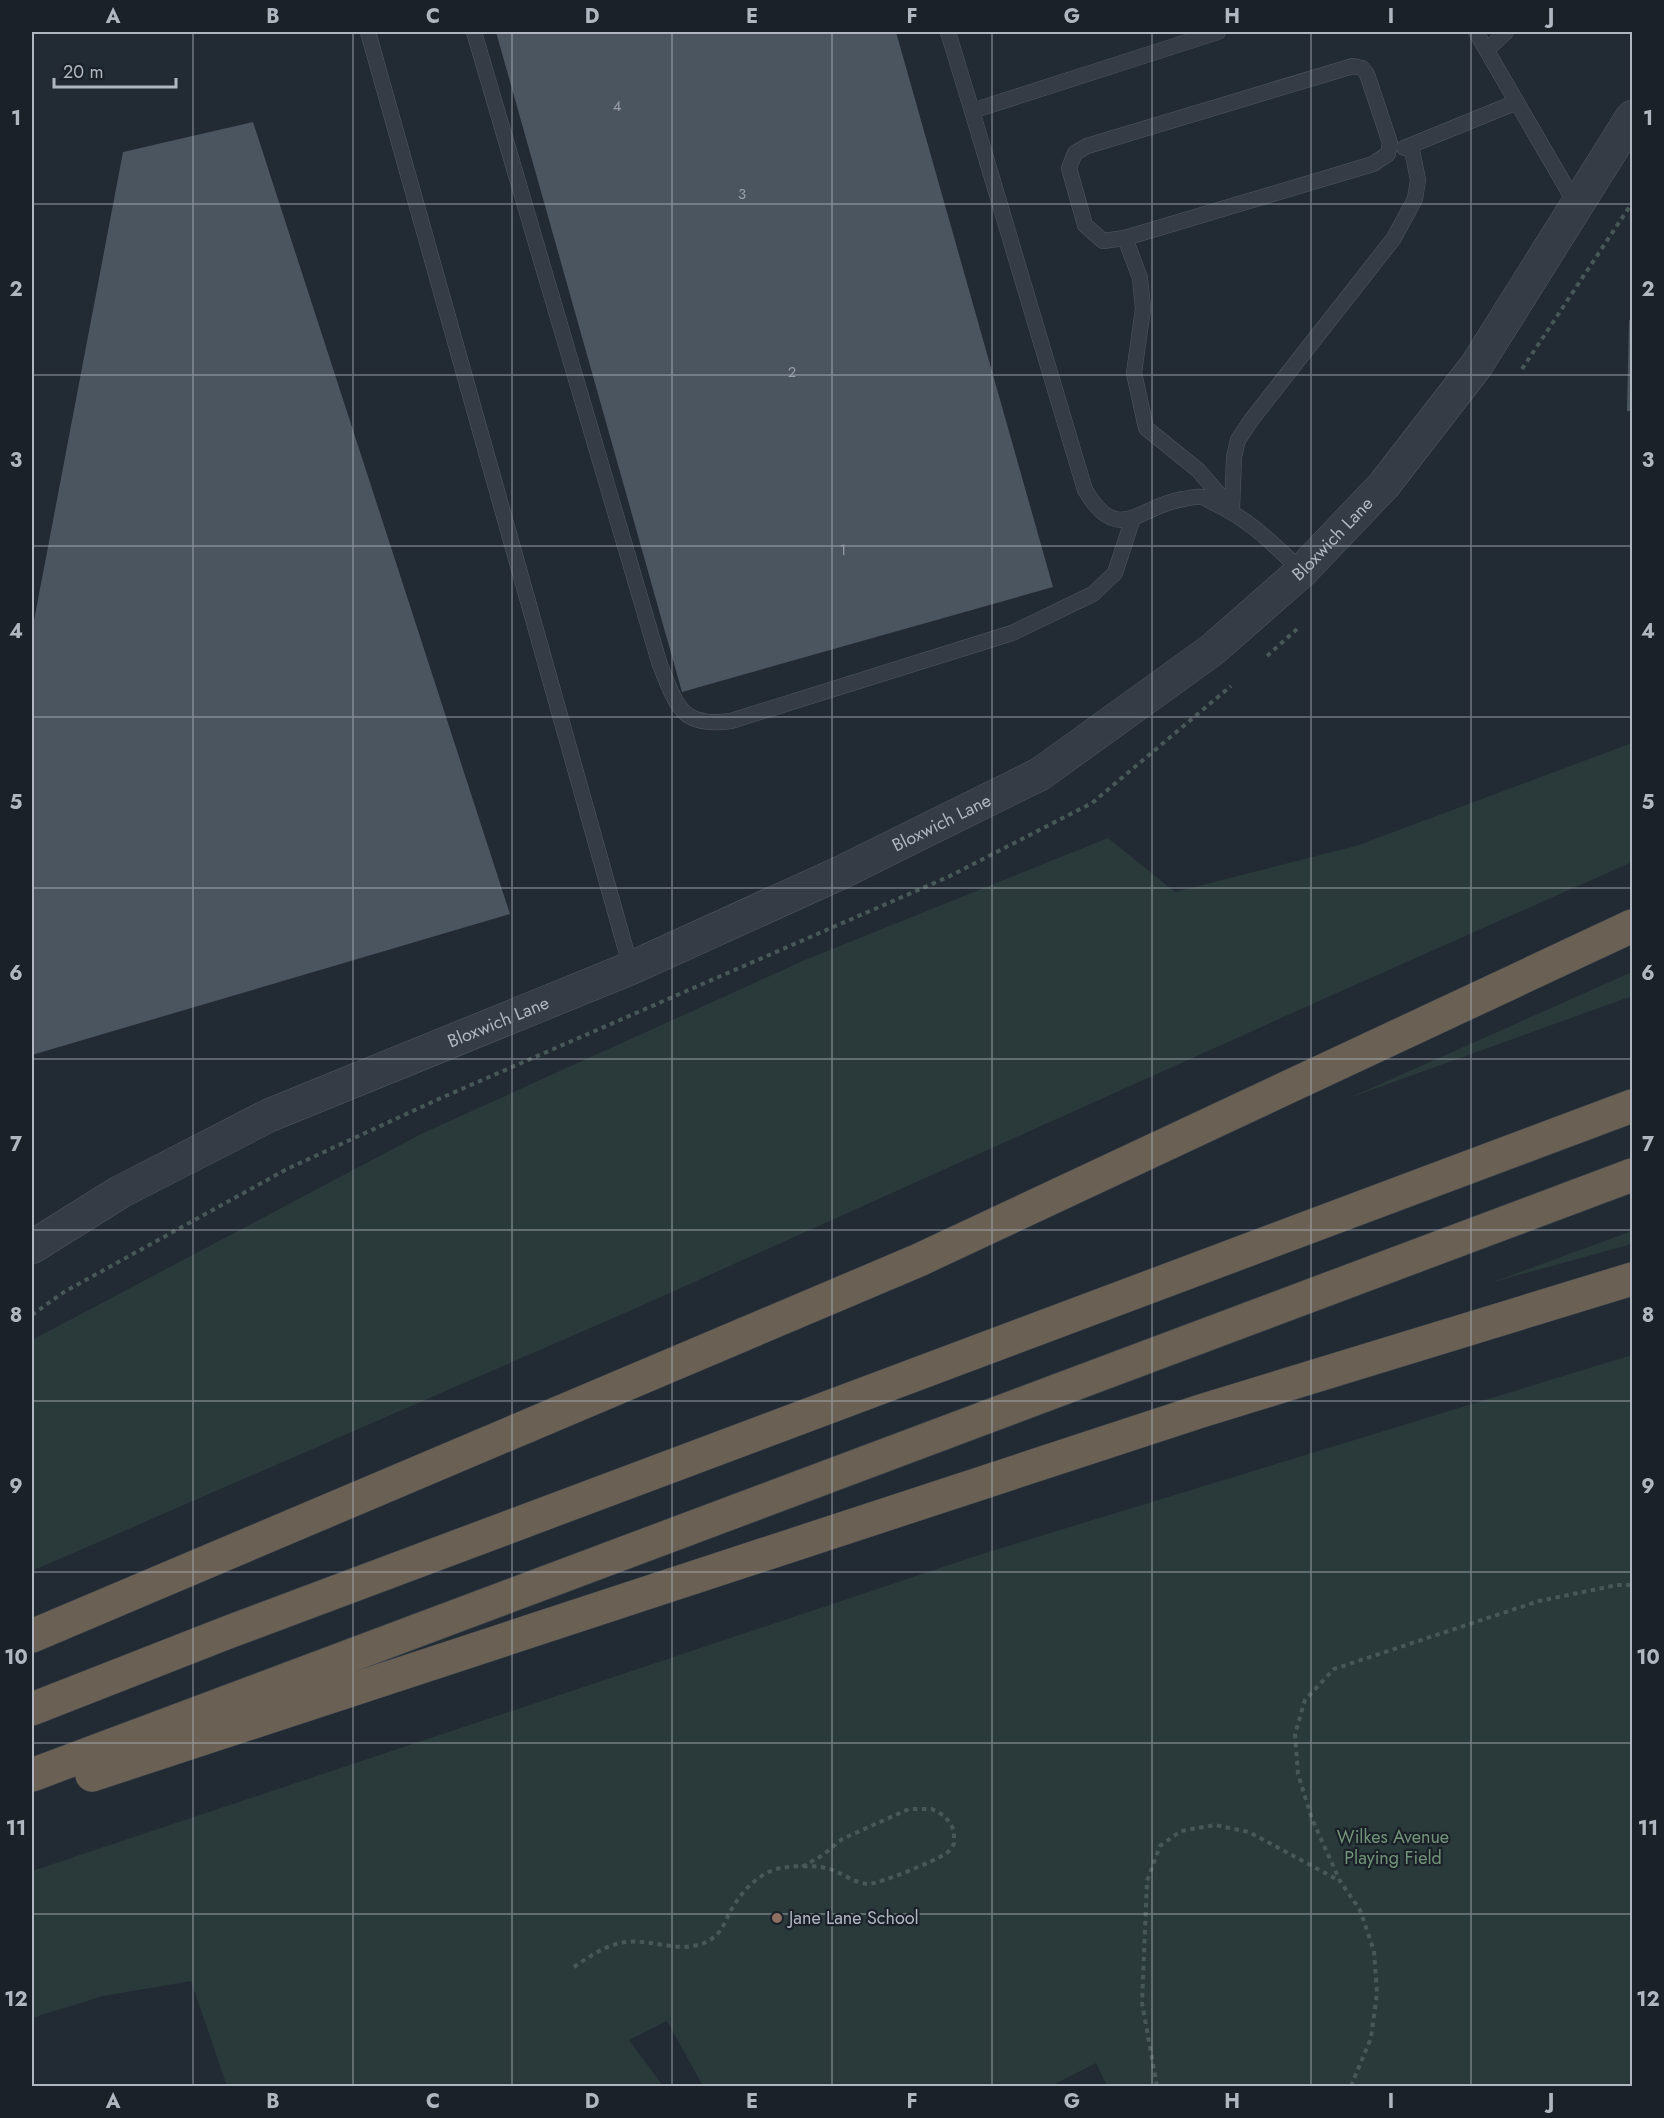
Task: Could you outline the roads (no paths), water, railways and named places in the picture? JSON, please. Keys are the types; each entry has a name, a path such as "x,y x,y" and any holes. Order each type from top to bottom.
{"highway":[{"path":"1518,979 1632,912"},
{"path":"32,1636 919,1260 1632,926"},
{"path":"32,1709 237,1629 1632,1106"},
{"path":"32,1775 1632,1175"},
{"path":"32,1795 1201,1411 1632,1279"}],"street":[{"name":"Bloxwich Lane","path":"32,1247 120,1192 270,1115 631,968 840,873 1040,774 1212,650 1302,571 1384,485 1476,366 1632,117"}],"lane":[{"path":"368,32 631,968"},
{"path":"474,32 660,665 676,704 693,720 713,723 731,721 1012,633 1093,594 1115,573 1133,518"},
{"path":"948,32 1085,490 1096,509 1112,520 1133,518 1170,501 1201,496 1234,511"},
{"path":"972,111 1218,32"},
{"path":"1476,32 1577,206"},
{"path":"1487,50 1506,32"},
{"path":"1388,154 1390,143 1367,75 1362,68 1353,66 1088,146 1075,153 1069,168 1085,225 1103,241 1125,238 1373,164 1388,154 1517,102"},
{"path":"1234,511 1234,458 1238,440 1252,418 1394,237 1415,199 1418,180 1412,145"},
{"path":"1125,238 1140,278 1143,309 1134,373 1146,428 1198,470 1234,511 1302,571"}],"place":[{"name":"Jane Lane School","path":"777,1918"}],"park label":[{"name":"Wilkes Avenue Playing Field","path":"1393,1847"}]}
